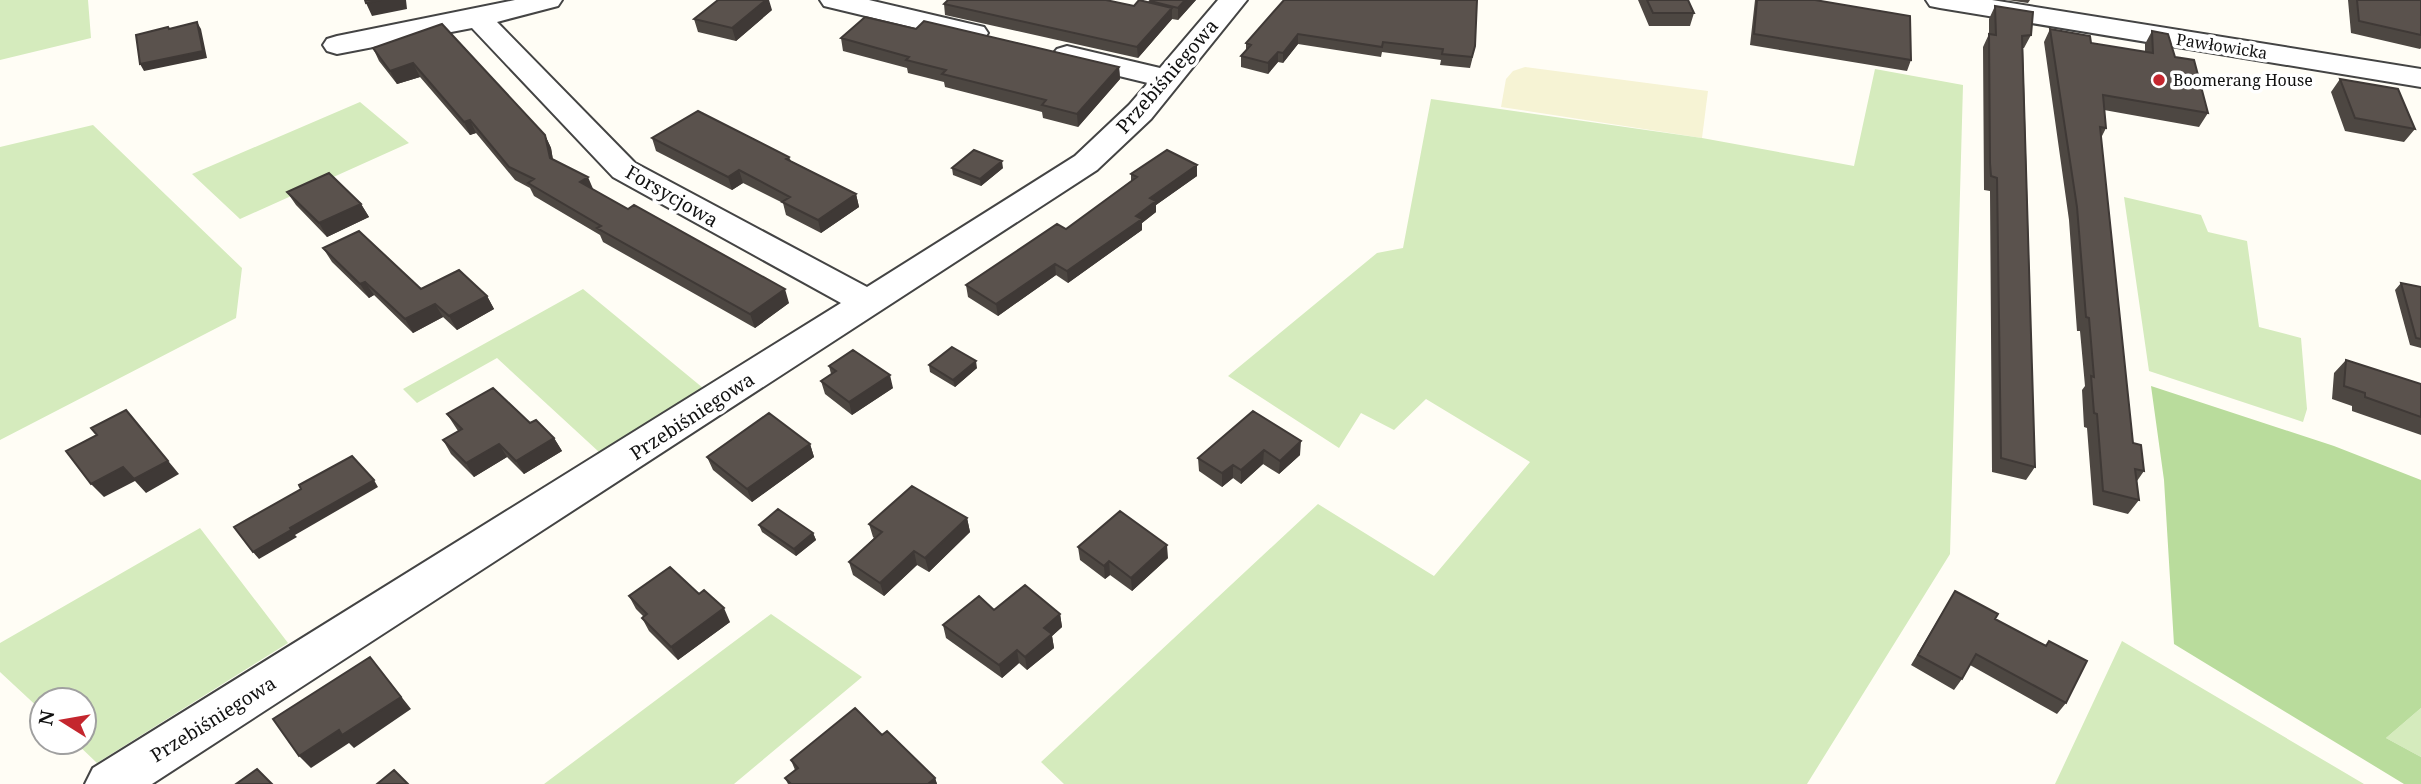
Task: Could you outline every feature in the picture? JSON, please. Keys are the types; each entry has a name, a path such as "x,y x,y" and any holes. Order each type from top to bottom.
{"street":[{"path":"337,46 478,18 548,0"},
{"path":"834,0 1001,39"},
{"name":"Przebiśniegowa","path":"110,784 1086,163 1140,112 1233,0"},
{"name":"Pawłowicka","path":"1940,0 2421,78"},
{"name":"Forsycjowa","path":"478,18 624,170 869,303"},
{"path":"1042,49 1167,79"}],"shaded area":[{"path":"1525,67 1708,91 1702,138 1501,107 1506,79 1513,71"}],"green space":[{"path":"0,0 88,0 91,38 0,60"},
{"path":"1875,69 1963,85 1950,554 1807,784 1064,784 1041,762 1318,504 1434,576 1530,462 1426,399 1394,430 1361,413 1339,448 1228,376 1377,253 1403,248 1431,99 1702,138 1854,166"},
{"path":"360,102 409,143 240,219 192,174"},
{"path":"93,125 242,268 236,318 0,440 0,147"},
{"path":"2124,197 2201,215 2208,232 2247,241 2259,327 2301,338 2307,409 2303,422 2149,371"},
{"path":"583,289 703,388 599,452 497,358 417,403 403,389"},
{"path":"2151,386 2334,446 2421,480 2421,708 2386,738 2421,757 2421,784 2404,784 2174,644 2164,480"},
{"path":"200,528 288,643 97,763 90,756 98,756 98,686 28,686 28,698 0,672 0,643"},
{"path":"771,614 862,677 734,784 544,784"},
{"path":"2122,641 2364,784 2055,784"},
{"path":"2421,708 2421,757 2386,738"}],"building":[{"path":"718,0 766,0 732,28 694,19"},
{"path":"948,0 1106,0 1134,6 1139,0 1172,8 1137,47 944,4"},
{"path":"1151,0 1185,0 1178,8"},
{"path":"1284,0 1477,0 1475,46 1472,57 1442,54 1443,49 1383,42 1382,47 1298,34 1283,53 1278,52 1268,63 1241,56 1251,45 1246,43"},
{"path":"1647,0 1688,0 1694,13 1653,13"},
{"path":"1757,0 1815,0 1910,16 1911,60 1754,34"},
{"path":"2357,0 2421,0 2421,35 2359,21"},
{"path":"1995,6 2033,12 2031,35 2022,36 2035,467 2001,458 1997,178 1991,176 1990,163 1989,34 1996,35"},
{"path":"865,17 916,29 924,21 1119,67 1077,114 1042,105 1046,100 942,74 946,70 841,38"},
{"path":"197,22 203,51 140,64 136,35"},
{"path":"442,24 545,135 550,158 588,177 580,182 628,209 634,205 785,289 750,314 597,228 601,226 528,183 534,179 509,167 470,120 464,122 413,63 390,71 373,48"},
{"path":"2050,29 2090,36 2091,43 2153,53 2152,31 2168,34 2175,57 2194,60 2208,113 2103,95 2106,128 2100,127 2133,443 2141,445 2144,471 2135,469 2139,500 2103,491 2077,207"},
{"path":"2340,79 2398,89 2415,129 2355,118"},
{"path":"698,111 856,194 818,220 782,202 790,197 739,170 728,177 652,138"},
{"path":"974,150 1002,161 980,179 952,168"},
{"path":"1167,150 1197,165 1150,198 1156,201 1136,216 1142,219 1067,271 1055,264 996,304 966,285 1057,224 1066,229 1137,177 1131,174"},
{"path":"329,173 361,204 319,223 287,192"},
{"path":"359,231 421,289 459,270 487,296 449,316 435,304 405,319 365,282 360,284 323,248"},
{"path":"2401,283 2421,287 2421,339 2416,338"},
{"path":"952,347 976,361 953,380 929,365"},
{"path":"853,350 890,375 849,402 821,381 836,371 829,366"},
{"path":"2346,360 2421,384 2421,417 2365,397 2365,393 2344,386"},
{"path":"493,388 530,423 536,420 554,438 516,461 499,444 466,463 443,440 462,429 447,414"},
{"path":"126,410 168,461 134,479 123,467 91,484 66,451 97,435 91,428"},
{"path":"1253,411 1301,441 1280,461 1264,450 1241,470 1233,465 1222,473 1198,458"},
{"path":"769,413 810,444 747,489 707,457"},
{"path":"352,456 374,480 253,552 234,527 301,489 299,485"},
{"path":"912,486 967,518 925,558 914,551 880,583 849,562 882,532 869,524"},
{"path":"778,509 813,533 794,549 759,525"},
{"path":"1120,511 1167,545 1131,578 1109,561 1104,566 1078,547"},
{"path":"670,567 699,594 704,590 724,608 671,647 642,618 647,614 629,596"},
{"path":"1025,585 1060,614 1044,628 1052,634 1025,657 1017,650 999,665 943,625 979,596 994,610"},
{"path":"1955,591 1998,614 1995,619 2046,646 2049,641 2087,661 2066,703 1976,654 1962,679 1918,655"},
{"path":"370,657 401,697 342,735 339,730 299,756 273,719"},
{"path":"855,708 882,735 887,731 935,778 928,784 791,784 785,778 798,768 791,760"},
{"path":"257,769 272,784 236,784"},
{"path":"394,770 408,784 377,784"}],"place":[{"name":"Boomerang House","path":"2159,80"}]}
